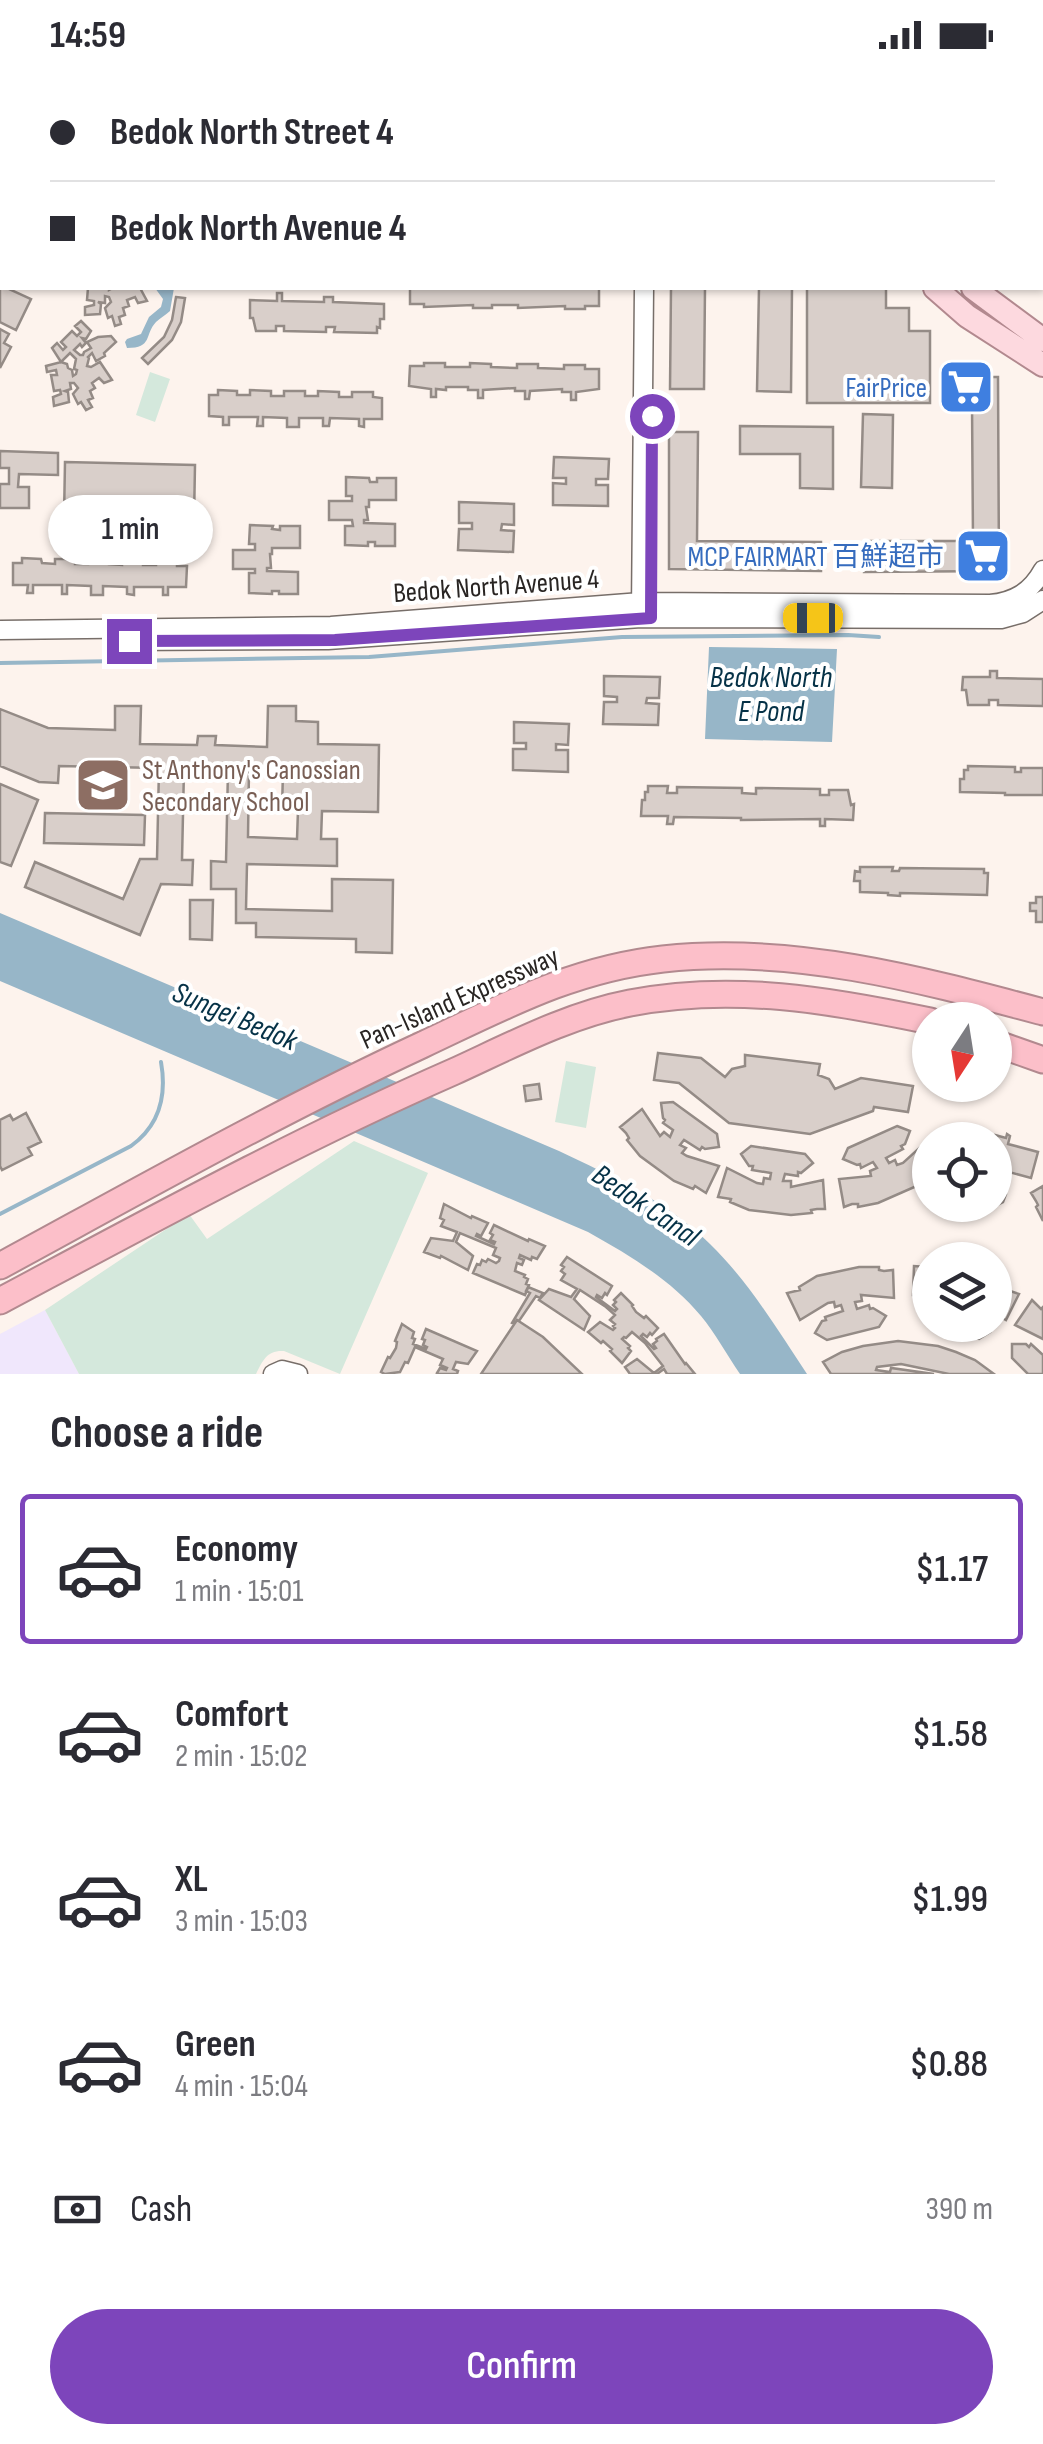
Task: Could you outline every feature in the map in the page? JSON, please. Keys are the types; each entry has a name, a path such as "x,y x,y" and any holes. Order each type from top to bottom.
{"highway":[{"name":"Pan-Island Expressway","path":"0,1266 259,1125 396,1057 564,980 626,964 750,956 818,962 933,983 1043,1012"},
{"path":"0,1301 272,1156 570,1020 629,1003 726,993 787,996 912,1017"},
{"path":"1012,1044 1043,1050"},
{"path":"1012,1047 1043,1060"}],"main road":[{"path":"936,290 967,316 1043,365"},
{"path":"975,290 1043,340"}],"street":[{"path":"644,290 646,610"},
{"path":"646,610 654,290"},
{"name":"Bedok North Avenue 4","path":"0,630 331,626 646,610 990,604 1009,601 1026,592 1043,570"},
{"name":"Bedok North Avenue 4","path":"0,641 328,640 646,610 1001,619 1023,614 1043,600"},
{"path":"274,1374 282,1370 298,1374"}],"shaded area":[{"path":"45,1310 79,1374 0,1374 0,1334"}],"green space":[{"path":"150,372 170,379 155,422 136,415"},
{"path":"566,1061 596,1067 586,1128 555,1122"},
{"path":"354,1141 428,1173 340,1374 278,1351 263,1360 256,1374 79,1374 45,1310 189,1214 207,1239"}],"water":[{"path":"156,290 174,290 170,311 156,322 141,346 127,348 127,339 141,334 163,299"},
{"name":"Bedok North E Pond","path":"709,647 837,649 832,742 705,739"},
{"path":"0,913 559,1151 639,1191 694,1229 724,1259 762,1306 807,1374 740,1374 706,1323 676,1290 588,1232 0,981"}],"building":[{"path":"0,290 11,290 31,299 16,330 0,322"},
{"path":"88,290 141,290 147,301 138,303 135,297 127,300 125,315 119,317 121,324 115,326 105,308 111,302 109,297 105,296 105,303 98,302 100,314 85,315 85,307 94,305 94,301 87,300"},
{"path":"410,290 599,290 599,306 585,309 410,304"},
{"path":"671,290 705,290 704,389 670,389"},
{"path":"759,290 792,290 791,392 757,391"},
{"path":"807,290 886,290 886,308 909,308 909,331 930,331 930,403 807,403"},
{"path":"277,293 282,293 282,301 324,302 324,297 333,297 333,302 384,304 384,319 380,319 377,333 334,332 335,327 326,327 326,332 284,331 284,326 276,326 276,331 256,331 250,318 250,300 277,301"},
{"path":"176,297 185,298 181,322 172,340 148,364 142,358 164,337"},
{"path":"81,321 91,331 86,339 82,338 86,343 74,350 80,355 91,348 87,342 98,337 111,336 116,342 96,361 92,353 88,357 87,366 100,362 112,380 104,383 99,378 92,383 93,398 88,400 92,407 86,410 73,394 78,388 74,383 65,391 69,402 54,406 53,397 61,394 60,390 54,391 51,375 57,375 56,370 47,372 46,366 61,362 52,348 57,343 63,350 66,347 61,342 72,331 77,336 81,332 75,326","holes":["70,353 76,359 76,374 73,376 67,364 61,362"]},
{"path":"0,329 9,334 4,343 11,347 0,368"},
{"path":"424,363 517,368 517,364 538,364 538,368 564,369 564,365 585,365 585,369 599,369 599,389 576,392 576,400 571,400 571,392 562,389 530,391 529,399 525,399 525,391 515,388 483,390 483,398 478,398 478,390 468,387 436,389 436,397 431,397 431,389 409,386 410,366"},
{"path":"944,377 998,377 999,571 864,572 864,541 973,541 972,404 945,404"},
{"path":"218,390 237,391 237,395 250,395 250,390 271,391 271,396 284,396 284,391 305,391 305,396 318,396 318,391 339,392 339,397 352,397 352,392 373,392 373,397 382,398 382,419 364,419 364,427 359,426 359,419 330,418 329,426 323,426 323,418 299,418 299,427 287,427 287,418 263,417 263,426 257,426 258,417 229,417 229,425 223,425 223,417 209,416 209,395 218,395"},
{"path":"863,414 893,415 892,488 861,487"},
{"path":"740,426 833,427 833,489 800,488 800,454 740,454"},
{"path":"669,432 698,432 697,541 821,542 821,571 669,569"},
{"path":"0,451 58,453 58,475 19,474 18,487 29,487 29,508 0,508 0,484 9,484 9,468 0,468"},
{"path":"554,457 609,459 608,479 596,479 596,485 608,485 608,506 553,505 553,483 566,484 566,478 553,478"},
{"path":"65,462 195,465 194,520 64,518"},
{"path":"346,477 369,478 370,482 396,478 396,500 369,500 368,520 364,520 395,524 395,546 375,546 375,542 368,542 368,546 345,545 345,526 353,526 352,520 329,520 329,501 352,501 352,496 346,496"},
{"path":"459,502 514,504 514,525 502,524 501,530 514,531 513,552 458,550 459,529 472,529 472,523 459,523"},
{"path":"250,525 280,530 280,526 300,526 300,548 272,548 271,568 267,568 298,572 298,594 249,593 249,573 255,573 255,569 233,569 233,550 255,550 255,544 249,544"},
{"path":"22,558 55,564 55,559 88,564 88,559 109,559 109,564 122,565 122,559 143,560 143,565 156,565 156,560 177,560 177,566 187,566 186,587 168,587 168,595 163,595 163,587 134,587 134,595 127,594 127,587 103,586 103,595 91,595 91,586 67,585 67,594 62,594 62,585 33,585 33,593 27,593 28,585 13,585 13,563 22,563"},
{"path":"990,671 997,671 997,678 1043,679 1043,706 998,705 998,700 989,700 989,705 968,705 966,690 962,690 963,677 990,677"},
{"path":"604,676 660,677 659,698 647,698 646,703 659,704 658,725 603,724 604,702 617,702 617,697 604,696"},
{"path":"115,706 141,706 140,744 197,745 198,736 216,736 215,745 267,747 268,706 296,706 296,721 318,722 318,744 379,745 378,812 322,811 321,839 337,839 337,866 247,864 246,909 332,911 332,879 393,880 392,953 356,952 356,939 256,937 256,923 236,923 236,889 211,889 211,861 226,862 228,770 184,769 182,860 193,860 192,885 161,884 140,935 25,887 35,862 123,899 140,859 157,859 159,768 59,766 58,783 39,782 0,766 0,709 48,728 115,730","holes":["249,770 283,771 282,810 298,810 297,839 248,837"]},
{"path":"514,722 569,724 568,745 556,744 556,750 568,750 568,772 513,770 513,749 526,749 526,743 514,743"},
{"path":"968,766 1015,767 1015,772 1021,772 1021,768 1043,768 1043,795 960,792 960,779 964,779"},
{"path":"0,784 38,800 11,866 0,862"},
{"path":"648,786 668,786 667,793 677,793 677,787 742,788 742,793 756,794 756,788 820,789 820,795 829,795 829,790 848,790 851,805 854,804 853,820 825,819 825,826 820,826 820,819 674,817 673,824 667,824 668,816 641,816"},
{"path":"45,813 145,815 144,845 44,843"},
{"path":"860,867 893,867 892,871 984,869 988,873 987,895 900,896 860,892 860,881 854,881 855,871 860,872"},
{"path":"1036,897 1043,897 1043,922 1036,922 1036,911 1030,911 1030,903 1036,903"},
{"path":"190,900 213,900 212,940 190,939"},
{"path":"658,1053 701,1058 725,1077 732,1069 745,1066 745,1055 820,1064 818,1075 829,1079 835,1089 861,1078 912,1086 912,1091 908,1112 874,1107 873,1111 810,1134 729,1123 679,1083 654,1080"},
{"path":"539,1084 541,1099 526,1101 524,1086"},
{"path":"673,1102 717,1134 719,1147 700,1150 684,1140 680,1145 686,1148 682,1153 687,1156 719,1166 706,1193 674,1181 640,1156 620,1127 642,1109 660,1136 664,1132 670,1137 673,1130 663,1123 661,1103"},
{"path":"26,1113 41,1142 28,1148 32,1155 2,1170 0,1120 10,1115 13,1120"},
{"path":"897,1126 910,1131 903,1149 886,1158 889,1163 895,1160 897,1165 912,1155 912,1188 878,1203 844,1207 839,1179 871,1176 870,1171 877,1168 873,1162 861,1168 860,1164 843,1159 848,1148"},
{"path":"1012,1145 1038,1152 1031,1178 1012,1173"},
{"path":"751,1146 805,1154 813,1163 798,1172 798,1176 785,1174 783,1181 791,1181 791,1187 823,1180 825,1209 791,1215 749,1210 730,1202 731,1199 718,1197 727,1168 757,1183 770,1179 771,1173 752,1170 753,1166 741,1154"},
{"path":"1043,1186 1043,1221 1031,1193"},
{"path":"444,1204 488,1223 481,1236 476,1236 494,1244 490,1233 494,1225 545,1246 537,1259 520,1255 524,1260 522,1265 517,1263 515,1271 528,1279 525,1295 473,1273 482,1260 499,1261 493,1255 496,1248 460,1233 456,1242 473,1256 468,1270 424,1252 431,1238 453,1241 457,1232 441,1226"},
{"path":"567,1257 612,1286 607,1295 596,1297 615,1311 614,1300 621,1293 636,1312 658,1328 652,1335 641,1336 654,1349 656,1339 664,1334 695,1374 667,1374 664,1369 657,1374 630,1374 625,1367 637,1359 654,1373 663,1366 632,1332 622,1339 631,1351 622,1363 612,1349 588,1332 600,1322 615,1328 610,1320 615,1315 606,1307 580,1290 574,1299 590,1316 584,1330 539,1300 549,1289 571,1297 577,1289 561,1280 565,1274 561,1265"},
{"path":"859,1267 893,1270 894,1298 861,1295 862,1301 855,1302 857,1309 869,1305 886,1316 879,1327 827,1340 815,1333 825,1317 843,1311 841,1305 828,1303 800,1320 787,1293 800,1290 817,1276"},
{"path":"528,1287 543,1293 540,1298 536,1296 514,1324 530,1293 526,1291"},
{"path":"1032,1300 1043,1307 1043,1339 1015,1325"},
{"path":"517,1320 543,1337 582,1374 481,1374"},
{"path":"402,1324 414,1332 413,1344 426,1349 422,1339 426,1329 477,1351 468,1364 456,1362 453,1369 457,1374 439,1374 440,1368 447,1368 440,1365 443,1359 415,1347 400,1372 385,1374 381,1372 396,1348"},
{"path":"898,1341 956,1352 994,1374 949,1374 901,1364 876,1370 890,1372 891,1368 934,1374 831,1374 823,1362 863,1346"},
{"path":"1012,1344 1031,1344 1043,1355 1043,1374 1028,1374 1012,1358"}],"waterway":[{"path":"0,663 369,657 622,637 879,637"},
{"path":"0,1214 141,1138 155,1119 162,1098 161,1062"}],"place":[{"name":"FairPrice","path":"966,387"},
{"name":"MCP FAIRMART 百鮮超市","path":"983,556"},
{"name":"St Anthony's Canossian Secondary School","path":"103,785"}],"route":[{"path":"129,641 335,640 651,618 652,416"}],"water label":[{"name":"Sungei Bedok","path":"235,1016"},
{"name":"Bedok Canal","path":"646,1205"}]}
